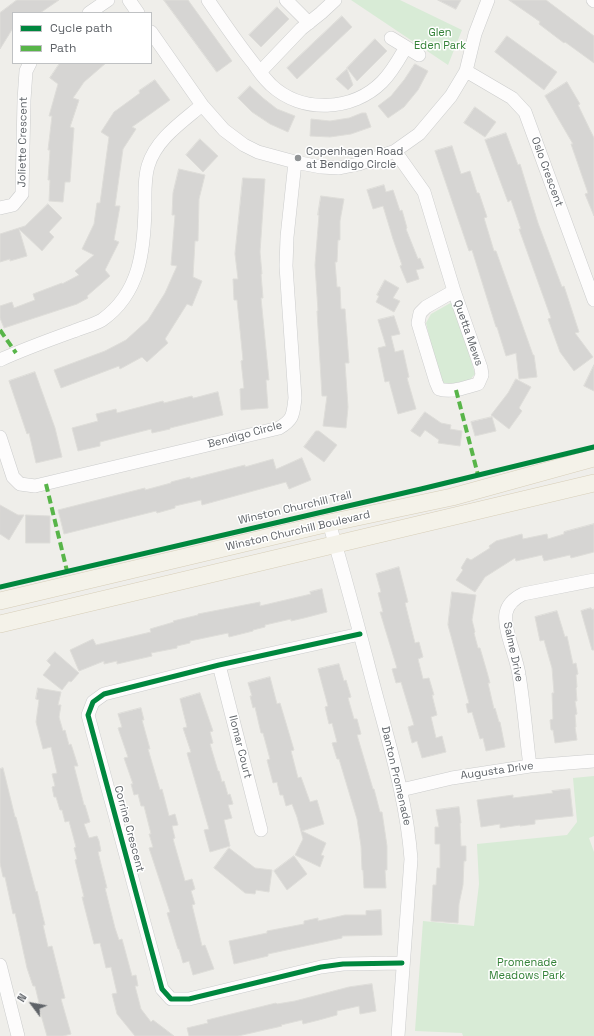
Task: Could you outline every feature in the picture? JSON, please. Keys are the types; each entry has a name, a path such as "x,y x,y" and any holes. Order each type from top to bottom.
{"main road":[{"name":"Winston Churchill Boulevard","path":"0,601 329,524 452,497 594,458"},
{"name":"Winston Churchill Boulevard","path":"0,624 594,483"}],"street":[{"path":"90,12 108,0"},
{"path":"129,0 137,12"},
{"path":"208,0 260,72 273,87 289,97 311,104 334,105 346,103 359,98 375,88 393,69 406,47"},
{"path":"286,0 309,23"},
{"path":"260,72 297,32 335,0"},
{"path":"152,33 202,105 224,130 244,145 258,152 295,162 321,167 339,168 359,164 395,151 419,134 451,96 466,71 475,34 488,0"},
{"path":"391,38 419,55"},
{"name":"Joliette Crescent","path":"0,208 13,205 22,194 24,100 26,71 30,64"},
{"name":"Oslo Crescent","path":"466,71 512,98 525,112 594,300"},
{"path":"0,360 101,320 119,304 132,287 140,263 144,236 145,187 148,166 157,149 170,132 202,105"},
{"name":"Quetta Mews","path":"395,151 424,192 454,291 481,368 482,375 478,384 447,391 439,389 436,382 418,323 420,313 426,307 454,291"},
{"name":"Bendigo Circle","path":"0,437 13,478 20,484 35,486 279,428 288,423 293,415 295,398 286,266 287,237 295,162"},
{"name":"Danton Promenade","path":"329,524 336,545 401,790 409,836 411,859 402,963 398,1036"},
{"name":"Salme Drive","path":"530,766 519,674 506,622 508,605 515,598 523,594 594,580"},
{"name":"Corrine Crescent","path":"360,634 219,664 104,694 93,702 88,715 162,989 171,999 188,999 328,966 343,964 402,963"},
{"name":"Ilomar Court","path":"219,664 261,830"},
{"name":"Augusta Drive","path":"401,790 452,778 530,766 594,761"},
{"path":"0,965 18,1036"}],"green space":[{"name":"Glen Eden Park","path":"351,0 400,0 462,30 448,65"},
{"path":"454,301 475,374 468,382 447,386 440,381 426,323 431,314"},
{"name":"Promenade Meadows Park","path":"594,776 594,836 589,838 594,852 594,1036 463,1036 462,1033 415,1031 423,921 474,926 479,884 477,844 567,835 577,822 573,778"}],"building":[{"path":"17,0 59,0 41,12 12,12 12,30 0,49 0,13"},
{"path":"164,0 188,0 232,61 217,72"},
{"path":"438,0 461,0 456,9"},
{"path":"509,0 546,0 594,36 594,63 565,42 564,43 539,24 540,22"},
{"path":"277,7 289,19 261,47 249,35"},
{"path":"342,16 352,27 297,79 287,68"},
{"path":"507,36 557,72 544,90 495,52"},
{"path":"375,39 387,51 357,81 347,68"},
{"path":"59,64 105,64 84,82 73,98 79,100 70,127 74,128 70,182 65,182 63,202 49,201 50,180 48,180 50,150 48,150 52,116 49,116 58,84 50,78"},
{"path":"415,64 428,71 418,90 404,107 388,118 378,106 391,96"},
{"path":"347,69 353,85 348,90 336,79"},
{"path":"155,80 170,100 132,127 136,129 123,149 115,206 120,206 114,240 119,242 105,270 110,276 87,296 88,298 77,304 4,328 0,318 0,306 12,302 14,308 35,300 33,294 62,284 79,275 75,271 94,255 82,249 94,224 97,203 100,203 109,137 101,132 114,112"},
{"path":"567,82 580,104 578,105 594,138 594,216 585,194 588,193 571,144 573,144 545,96"},
{"path":"250,86 277,109 295,116 288,132 270,124 252,112 238,98"},
{"path":"475,107 496,122 485,137 464,123"},
{"path":"366,113 371,127 351,134 330,137 310,136 311,119 330,121 349,118"},
{"path":"506,133 518,165 520,164 538,223 562,287 564,286 579,332 575,333 593,357 574,371 560,352 548,319 551,318 519,229 521,229 511,200 508,202 485,140"},
{"path":"200,139 218,156 203,172 186,155"},
{"path":"452,146 461,174 470,171 477,193 479,193 487,217 484,218 494,251 496,251 534,355 537,377 519,379 516,353 506,356 472,250 469,251 435,151"},
{"path":"179,169 205,175 199,199 198,241 195,241 193,277 202,281 192,306 187,304 165,339 168,343 147,362 142,357 120,369 119,366 61,388 54,370 105,351 126,340 148,320 165,293 177,266 171,265 175,215 172,215 173,193"},
{"path":"243,178 265,179 260,252 263,298 261,298 269,380 266,380 268,408 241,410 240,389 244,388 241,361 243,360 237,300 234,300 233,279 238,279 235,254"},
{"path":"384,185 386,192 393,190 400,211 402,210 406,229 418,259 420,258 424,268 416,270 419,279 407,283 400,266 402,265 383,206 373,209 367,190"},
{"path":"321,196 344,199 340,221 340,240 338,240 337,262 335,262 337,287 340,287 341,309 345,309 349,363 345,363 348,407 346,428 323,426 327,396 322,396 315,265 318,215"},
{"path":"48,204 62,218 49,232 54,237 42,251 19,229 27,256 0,262 0,234 25,226"},
{"path":"385,280 399,288 393,298 400,301 394,312 376,302 379,296 377,295"},
{"path":"394,316 400,334 391,336 395,352 403,350 409,377 407,378 416,409 398,414 389,381 385,382 378,348 386,346 378,320"},
{"path":"594,365 594,391 584,386"},
{"path":"35,372 55,428 62,457 36,463 29,433 27,434 9,381"},
{"path":"516,379 531,387 519,408 522,411 509,429 491,415 508,393"},
{"path":"218,392 223,415 152,433 151,429 100,442 100,446 78,451 72,428 98,421 96,414 116,409 117,413 163,401 164,403 192,396 193,398"},
{"path":"425,412 441,423 451,425 450,429 462,431 460,446 438,443 439,440 425,430 420,437 411,431"},
{"path":"492,417 496,431 475,436 471,422"},
{"path":"316,431 319,431 337,445 324,462 304,447"},
{"path":"302,458 311,480 289,489 286,482 202,505 201,500 175,506 175,508 157,513 156,511 64,534 58,510 145,488 145,490 190,477 190,479 245,465 245,467 273,459 276,469"},
{"path":"0,505 18,515 24,515 9,540 0,534"},
{"path":"26,515 50,516 50,543 26,543"},
{"path":"594,524 594,552 571,558 570,555 544,561 542,555 516,561 515,558 485,577 475,592 456,580 463,570 461,568 467,558 471,560 490,548 489,546 496,541 522,534 523,539 547,534 548,539 564,534 564,532"},
{"path":"399,567 408,602 405,603 415,643 419,642 423,657 418,659 423,679 429,678 434,695 432,695 437,715 431,717 436,738 442,736 446,752 422,758 417,741 412,743 408,727 414,725 401,682 396,683 392,669 397,668 380,612 383,612 378,593 381,592 376,574"},
{"path":"322,589 327,612 291,621 291,619 265,625 265,627 253,631 229,637 228,633 190,641 190,643 177,646 177,648 151,653 152,656 117,664 117,661 104,664 104,661 79,671 70,650 93,639 96,645 151,632 150,629 198,614 260,602 260,606 311,594 310,592"},
{"path":"452,592 476,595 472,620 474,633 490,683 488,683 494,709 495,708 500,722 505,747 486,751 483,738 480,739 472,712 468,713 466,704 469,703 448,625"},
{"path":"591,608 592,610 594,609 594,650 592,650 581,611"},
{"path":"557,611 565,637 567,636 573,664 576,663 578,674 576,675 577,701 575,701 577,714 575,715 575,727 577,740 555,743 550,720 553,719 552,693 554,693 552,668 544,640 540,641 535,617"},
{"path":"55,652 79,673 71,682 69,681 62,690 43,675 51,665 47,661"},
{"path":"339,664 351,697 348,698 354,719 357,719 361,734 357,735 380,812 382,812 387,846 387,870 385,870 386,888 364,888 361,846 357,819 339,759 337,759 332,743 337,742 332,723 329,724 325,707 328,706 318,669"},
{"path":"270,677 277,704 280,703 294,750 291,751 298,778 301,777 310,802 317,800 324,824 302,831 326,843 321,855 324,856 320,867 295,855 303,839 297,817 292,804 286,806 283,795 280,795 277,782 273,783 267,760 270,759 263,733 261,733 255,707 253,708 250,696 252,696 248,683"},
{"path":"38,688 61,692 58,705 61,705 59,717 63,731 65,730 69,745 71,744 78,766 74,766 90,822 84,824 89,838 97,836 99,841 101,851 98,852 115,928 119,940 122,939 132,976 136,975 138,986 135,986 141,1009 151,1022 153,1020 174,1036 135,1036 117,1014 112,994 117,993 111,967 106,968 100,943 94,944 82,897 84,897 75,860 77,859 74,848 76,847 69,821 65,822 62,810 60,810 56,797 54,797 52,787 55,786 52,774 57,773 51,747 43,749 36,722 39,700 36,699"},
{"path":"200,693 213,731 210,732 213,743 210,744 218,771 222,782 224,781 228,795 230,794 233,804 228,805 232,818 224,820 230,846 210,852 204,830 209,829 187,753 191,752 183,728 187,727 180,699"},
{"path":"141,708 144,720 142,720 150,749 148,749 160,790 162,789 169,816 175,814 178,825 172,826 175,838 173,839 185,881 192,879 195,889 191,891 195,904 192,905 202,946 205,945 214,969 193,975 189,961 183,963 167,913 170,912 149,848 153,847 144,806 141,806 138,794 134,795 131,784 133,784 124,758 128,757 118,728 122,727 118,714"},
{"path":"3,768 15,817 36,892 37,891 45,925 43,925 48,947 52,946 65,998 61,999 71,1034 63,1036 47,1036 39,1008 35,986 33,986 27,968 15,913 13,914 5,877 3,877 0,863 0,769"},
{"path":"570,789 573,816 535,820 535,824 520,826 500,828 500,824 481,827 477,800 513,795 513,798 553,793 552,791"},
{"path":"459,807 461,846 466,846 466,861 464,861 463,885 459,904 458,923 431,921 433,885 436,885 437,868 440,868 440,844 435,844 435,827 439,827 436,810"},
{"path":"229,848 255,868 272,870 269,892 256,890 255,894 245,893 214,868"},
{"path":"294,856 307,874 287,890 274,871"},
{"path":"381,910 382,935 342,936 342,938 268,954 268,956 234,964 229,941 267,933 267,931 304,924 304,921 318,918 318,921 345,915 366,915 366,911"},
{"path":"372,984 376,1011 360,1014 359,1006 337,1011 337,1015 303,1024 302,1020 238,1036 189,1036 187,1028 208,1023 207,1020 276,1003 295,1001 349,987"}],"marked path":[{"path":"0,330 16,353"},
{"path":"456,390 478,475"},
{"path":"46,484 67,571"}],"cycle path":[{"name":"Winston Churchill Trail","path":"0,587 594,447"},
{"path":"360,634 219,665 104,694 93,702 88,715 162,989 171,999 189,999 321,967 343,964 402,963"}],"place":[{"name":"Copenhagen Road at Bendigo Circle","path":"298,158"}]}
